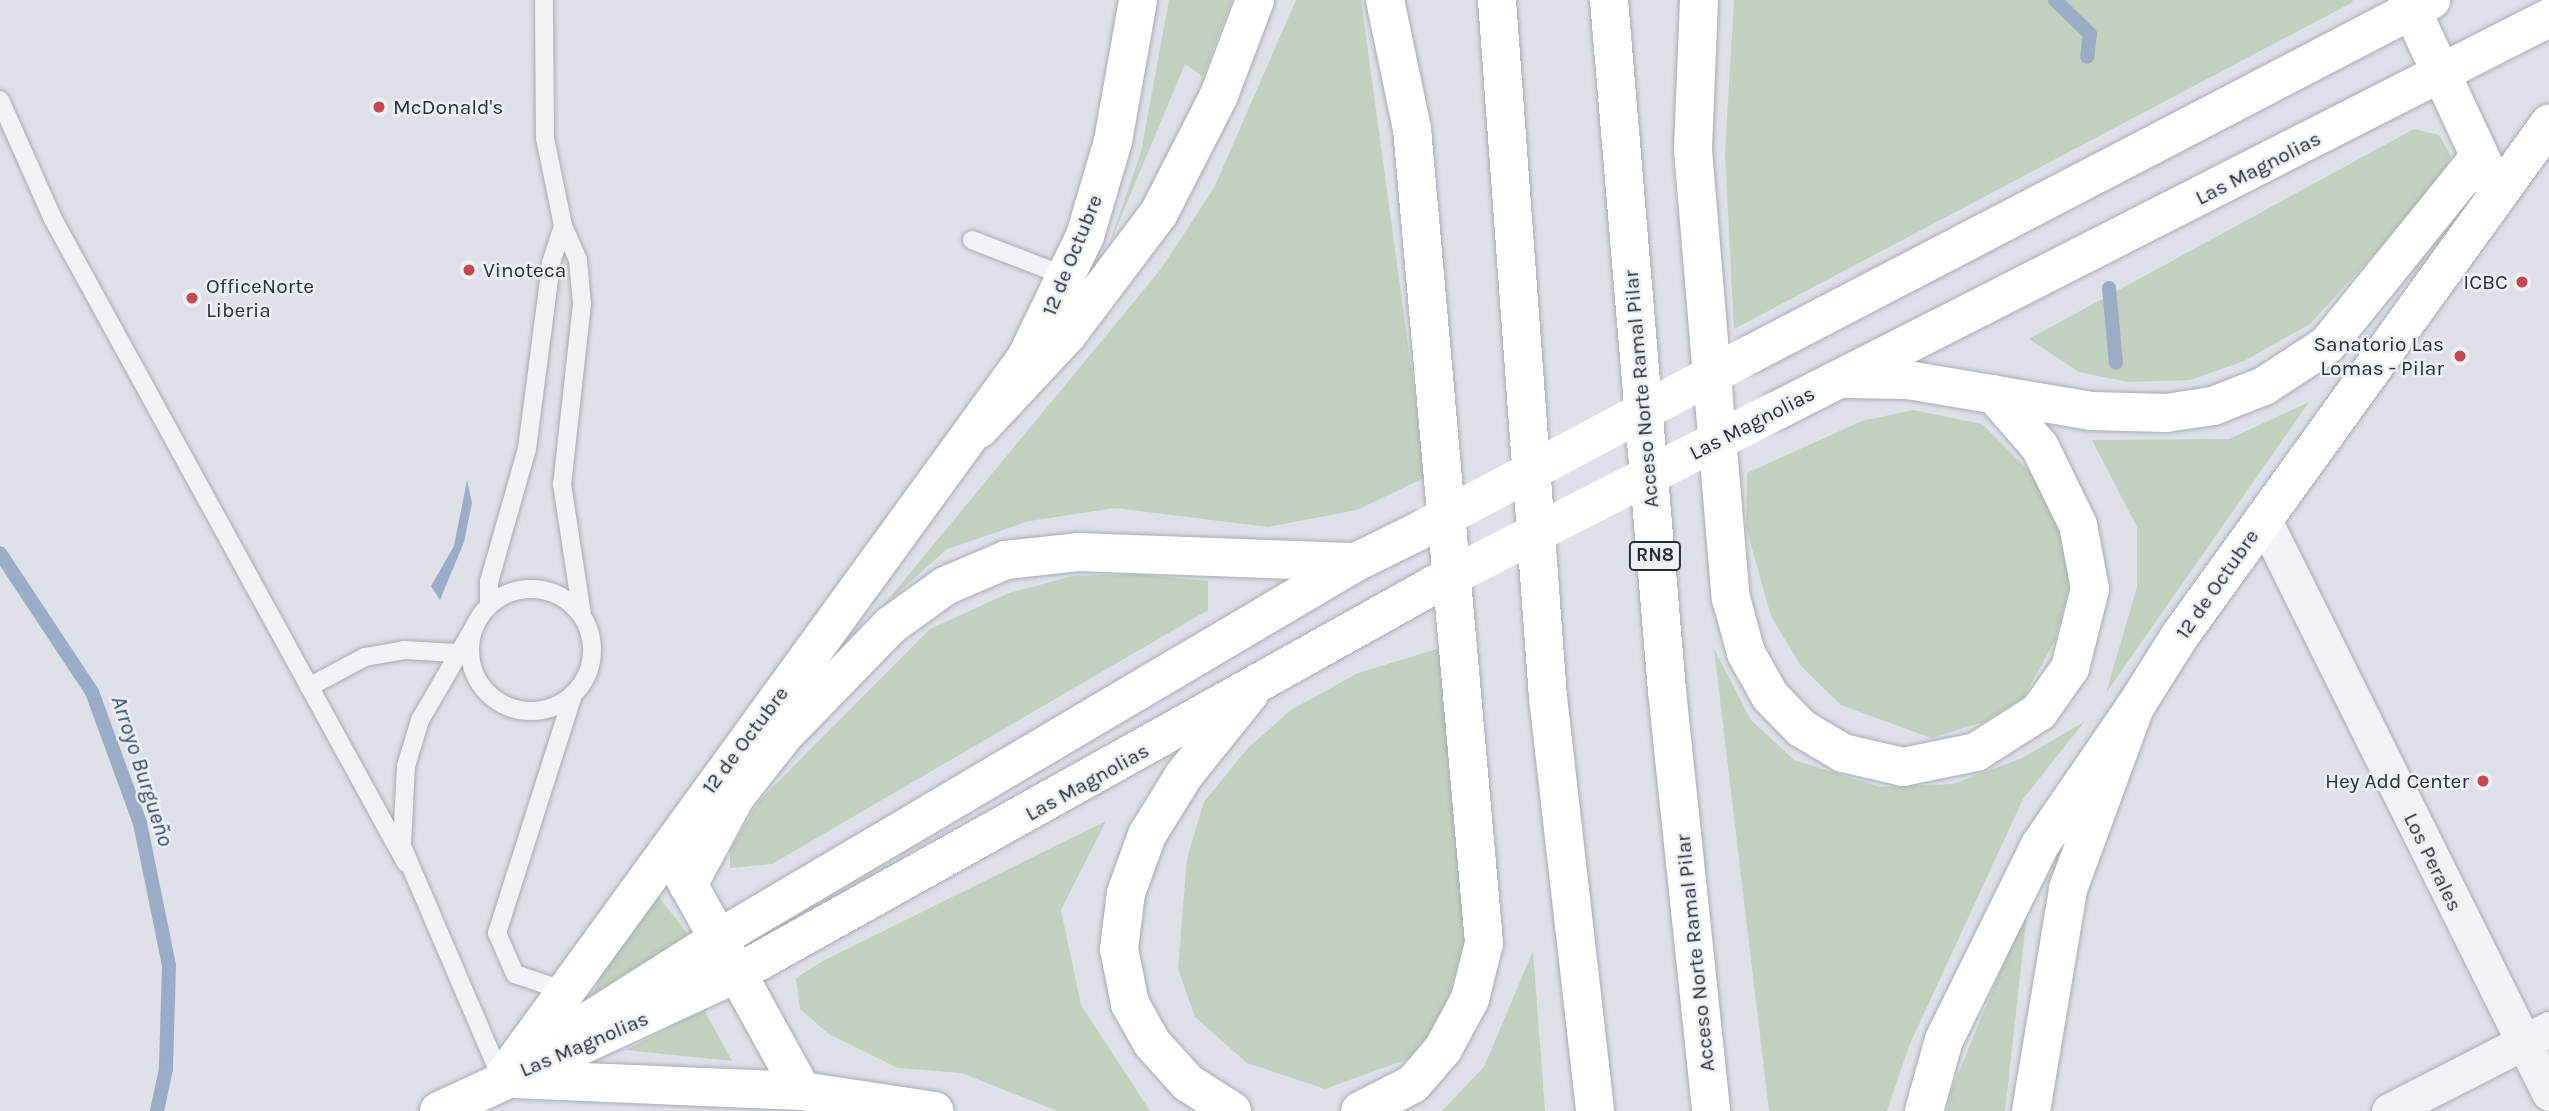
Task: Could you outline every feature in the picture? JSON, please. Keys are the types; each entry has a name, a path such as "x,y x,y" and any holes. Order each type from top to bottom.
{"main road":[{"name":"12 de Octubre","path":"502,1079 562,990 667,845 979,429 1068,278 1113,141 1138,0"},
{"path":"979,429 1075,325 1159,213 1219,95 1255,0"},
{"path":"1360,1111 1413,1084 1444,1049 1470,999 1483,943 1412,129 1385,0"},
{"path":"1497,0 1548,697 1595,1111"},
{"name":"Acceso Norte Ramal Pilar","path":"1609,0 1667,691 1712,1111"},
{"path":"1699,0 1693,150 1731,598 1746,653 1770,695 1801,728 1843,753 1903,767 1976,752 2039,712 2074,657 2090,589 2078,525 2040,447 1994,394"},
{"path":"2417,3 2498,198"},
{"name":"Las Magnolias","path":"502,1079 716,940 1356,562 2417,3"},
{"name":"Las Magnolias","path":"502,1079 736,974 1250,693 1432,586 2446,73 2549,18"},
{"name":"12 de Octubre","path":"2031,1111 2068,889 2135,707 2263,519 2549,124"},
{"path":"1838,379 1908,380 2091,411 2166,413 2213,405 2264,386 2327,345 2480,156"},
{"path":"688,885 736,796 785,734 891,625 945,586 1006,560 1078,552 1356,562"},
{"path":"1232,1111 1188,1083 1152,1043 1130,1004 1119,949 1126,893 1147,835 1184,775 1250,693"},
{"path":"1924,1111 1944,1040 2040,845 2135,707"},
{"path":"667,845 716,940 802,1091"},
{"path":"439,1111 502,1079 802,1091 935,1111"}],"street":[{"name":"Los Perales","path":"2263,519 2536,1036 2549,1093"},
{"path":"2389,1111 2536,1036"}],"lane":[{"path":"544,0 545,138 563,226 578,260 582,304 562,484 582,615 592,657 573,695 497,933 515,974 562,990"},
{"path":"0,100 53,219 406,863 502,1079"},
{"path":"489,605 489,582 527,449 551,263 563,226"},
{"path":"972,240 1068,278"},
{"path":"406,863 400,811 407,766 420,720 457,653 489,605 534,589 561,597 582,615"},
{"path":"477,622 470,659 496,701 527,712 573,695"},
{"path":"309,687 365,657 404,650 457,653"}],"green space":[{"path":"1169,0 1232,0 1203,76 1185,64 1108,248 1141,152"},
{"path":"1296,0 1361,0 1426,477 1357,510 1268,527 1115,508 1029,521 947,549 882,607 1161,269 1214,188"},
{"path":"1734,0 2353,2 1734,329 1725,153"},
{"path":"2414,129 2439,135 2451,156 2441,181 2310,324 2244,361 2190,380 2128,382 2079,372 2029,339"},
{"path":"2309,402 2106,693 2137,587 2137,527 2092,440 2229,439"},
{"path":"1913,410 1982,424 2031,473 2064,532 2069,588 2055,641 2023,698 1984,722 1931,738 1841,705 1801,666 1771,616 1746,527 1747,473 1862,421"},
{"path":"1135,574 1208,581 1208,610 772,864 730,868 730,850 759,801 930,629 1009,593 1073,576"},
{"path":"1447,646 1465,943 1445,1007 1413,1057 1325,1089 1247,1063 1195,1017 1178,969 1187,858 1204,802 1248,748 1291,710 1358,673"},
{"path":"1714,649 1751,720 1794,760 1880,787 1953,784 2022,758 2084,722 2023,799 1909,1046 1887,1111 1769,1111"},
{"path":"1106,821 1061,910 1081,1005 1150,1111 1057,1111 962,1073 898,1068 829,1034 800,1009 796,978 823,961"},
{"path":"653,890 689,935 593,994 610,957"},
{"path":"2028,904 2005,1111 1947,1111 1952,1089"},
{"path":"1533,951 1545,1111 1442,1111 1484,1067"},
{"path":"704,1010 732,1061 626,1050"}],"water":[{"path":"467,480 472,503 464,542 440,600 431,586 454,546"}],"waterway":[{"path":"2055,0 2090,34 2087,57"},
{"path":"2109,288 2116,363"},
{"name":"Arroyo Burgueño","path":"0,553 92,692 140,823 169,965 166,1069 157,1111"}],"place":[{"name":"McDonald's","path":"379,107"},
{"name":"Vinoteca","path":"469,270"},
{"name":"ICBC","path":"2522,282"},
{"name":"OfficeNorte Liberia","path":"192,298"},
{"name":"Sanatorio Las Lomas - Pilar","path":"2460,356"},
{"name":"Hey Add Center","path":"2483,781"}]}
